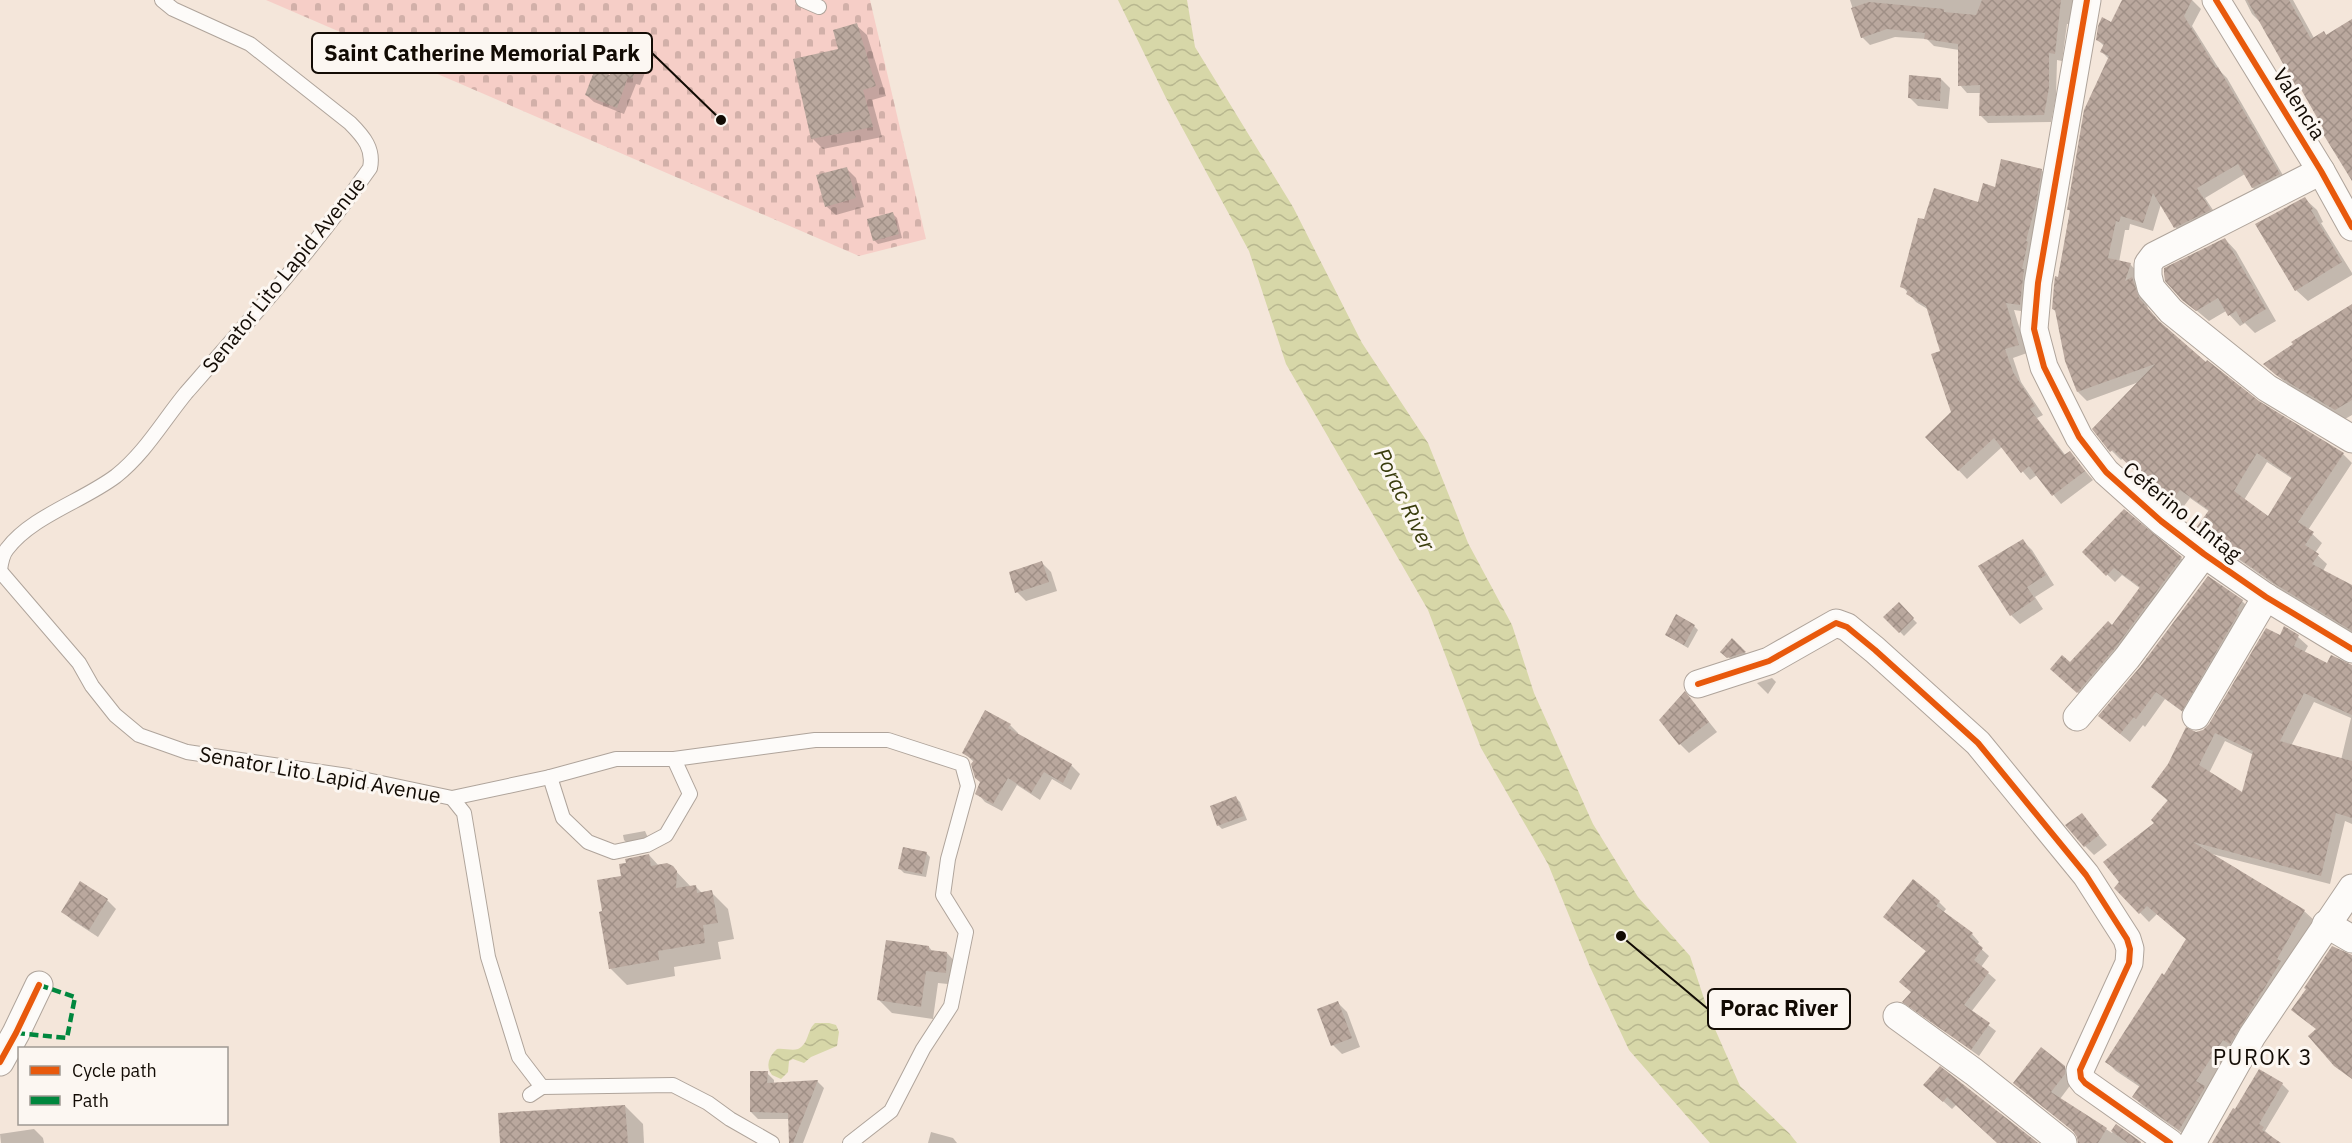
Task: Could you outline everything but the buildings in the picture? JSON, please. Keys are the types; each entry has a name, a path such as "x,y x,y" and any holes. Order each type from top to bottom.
{"street":[{"name":"Ceferino LIntag","path":"2087,0 2038,283 2034,329 2044,367 2079,437 2106,472 2161,521 2204,554 2266,597 2352,649"},
{"name":"Valencia","path":"2216,0 2321,171 2352,227"},
{"path":"2321,171 2154,256 2148,264 2148,276 2151,288 2171,311 2219,347 2267,388 2352,439"},
{"path":"2077,717 2127,658 2204,554"},
{"path":"2196,716 2266,597"},
{"path":"1698,684 1769,661 1836,623 1847,627 1875,650 1978,743 2085,875 2127,939 2130,949 2129,963 2080,1070 2081,1077 2085,1083 2169,1143"},
{"path":"2192,1143 2252,1036 2352,888"},
{"path":"2326,924 2352,939"},
{"path":"0,1062 39,985"},
{"path":"1897,1016 1974,1072 2063,1143"}],"lane":[{"name":"Senator Lito Lapid Avenue","path":"162,0 173,9 250,44 350,123 363,136 372,155 370,168 315,242 243,330 184,396 142,451 116,476 29,529 7,549 1,561 0,571 79,663 92,686 115,716 139,735 188,752 348,776 452,798 550,777 616,759 674,759 815,740 888,740 962,764 969,786 948,859 943,895 966,932 951,1006 923,1049 891,1111 850,1143"},
{"path":"802,0 819,7"},
{"path":"550,777 563,818 588,842 614,852 647,845 666,835 680,814 690,794 674,759"},
{"path":"452,798 464,813 488,957 507,1021 519,1057 543,1087"},
{"path":"530,1095 543,1087 673,1085 708,1103 771,1143"}],"green space":[{"path":"266,0 870,0 926,239 859,256"}],"water":[{"path":"1118,0 1187,0 1195,47 1293,207 1362,343 1428,443 1468,543 1512,625 1534,693 1593,824 1638,897 1690,956 1711,1020 1740,1086 1797,1143 1710,1143 1629,1050 1590,967 1548,864 1481,748 1428,610 1286,364 1249,251 1166,98"},
{"path":"815,1023 836,1025 839,1032 837,1046 811,1057 804,1063 793,1059 789,1061 788,1072 781,1079 772,1075 768,1065 774,1052 777,1049 796,1050 802,1047"}],"marked path":[{"path":"16,1033 67,1038 75,997 39,985"}],"cycle path":[{"path":"2087,0 2038,283 2034,329 2044,367 2079,437 2106,472 2161,521 2204,554 2266,597 2352,649"},
{"path":"2216,0 2321,171 2352,227"},
{"path":"1698,684 1769,661 1836,623 1847,627 1875,650 1978,743 2086,875 2127,939 2130,949 2129,963 2080,1070 2081,1078 2170,1143"},
{"path":"0,1062 39,985"}],"place":[{"name":"Saint Catherine Memorial Park","path":"721,120"},
{"name":"Porac River","path":"1621,936"}],"district":[{"name":"PUROK 3","path":"2263,1057"}]}
